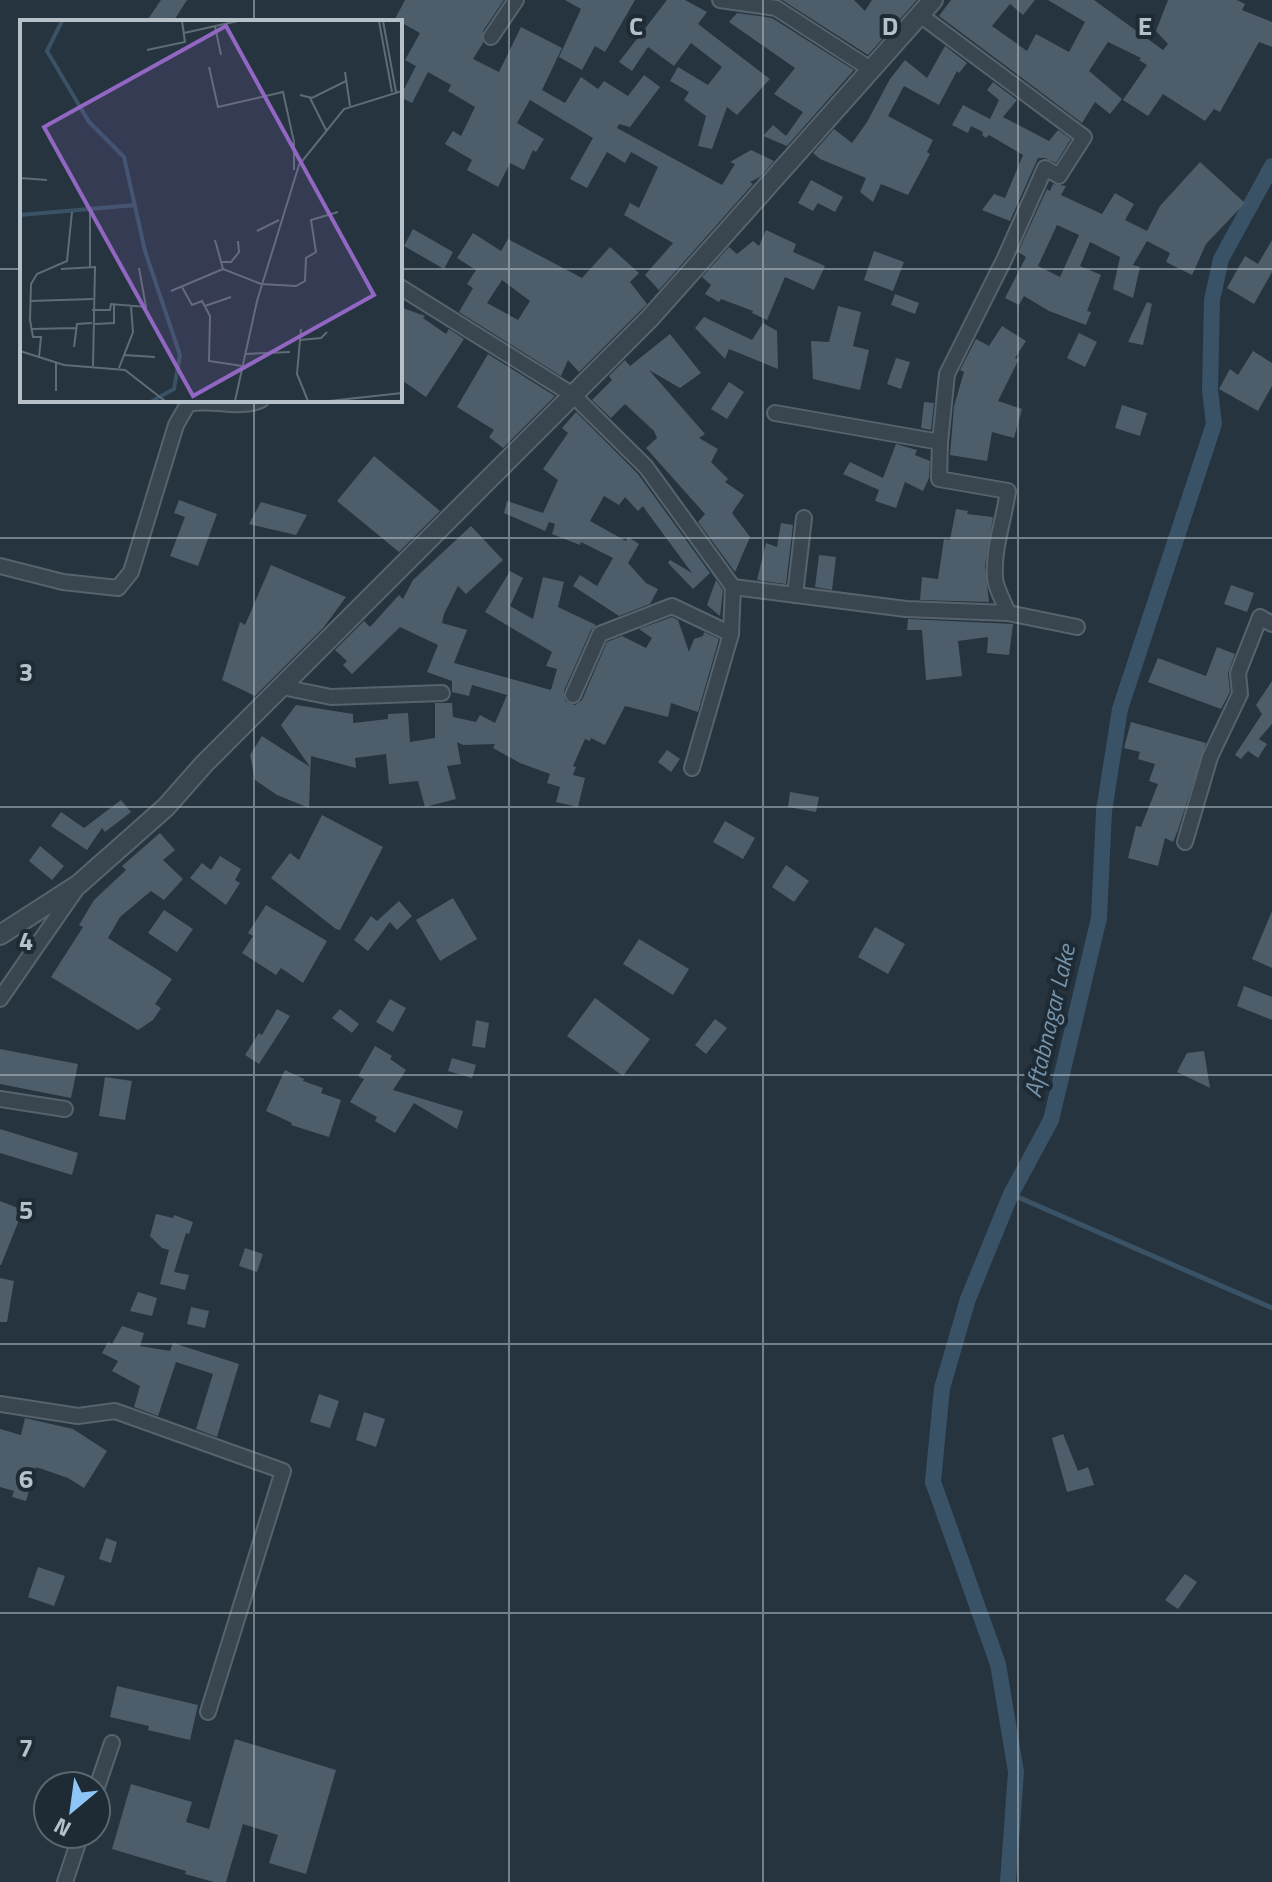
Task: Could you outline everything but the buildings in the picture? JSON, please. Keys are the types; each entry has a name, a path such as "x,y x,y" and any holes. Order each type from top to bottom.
{"street":[{"path":"491,37 516,0"},
{"path":"720,0 776,8 872,70"},
{"path":"0,935 79,884 166,807 204,764 650,318 933,0"},
{"path":"920,15 1084,137 1059,176 1045,168 1004,260 947,374 939,479 1008,491 999,532 995,580 1008,613"},
{"path":"402,288 573,395 646,467 733,587 731,634 692,768"},
{"path":"0,566 63,582 118,588 131,572 176,425 188,404 196,402"},
{"path":"220,402 246,405 255,402"},
{"path":"775,413 940,442"},
{"path":"795,595 804,518"},
{"path":"733,587 906,609 1008,613 1077,627"},
{"path":"573,695 600,634 614,628 672,606 731,634"},
{"path":"1185,842 1210,757 1240,694 1238,673 1260,617 1272,624"},
{"path":"282,687 331,697 442,693"},
{"path":"0,999 79,884"},
{"path":"0,1099 65,1109"},
{"path":"0,1404 78,1416 115,1411 283,1471 208,1712"},
{"path":"103,1770 112,1743"},
{"path":"65,1882 76,1850"}],"waterway":[{"name":"Aftabnagar Lake","path":"1008,1882 1016,1772 998,1664 933,1482 942,1388 968,1299 1011,1194 1051,1120 1099,918 1104,811 1120,709 1214,424 1210,390 1212,300 1221,259 1272,166"},
{"path":"1011,1194 1272,1308"}]}
